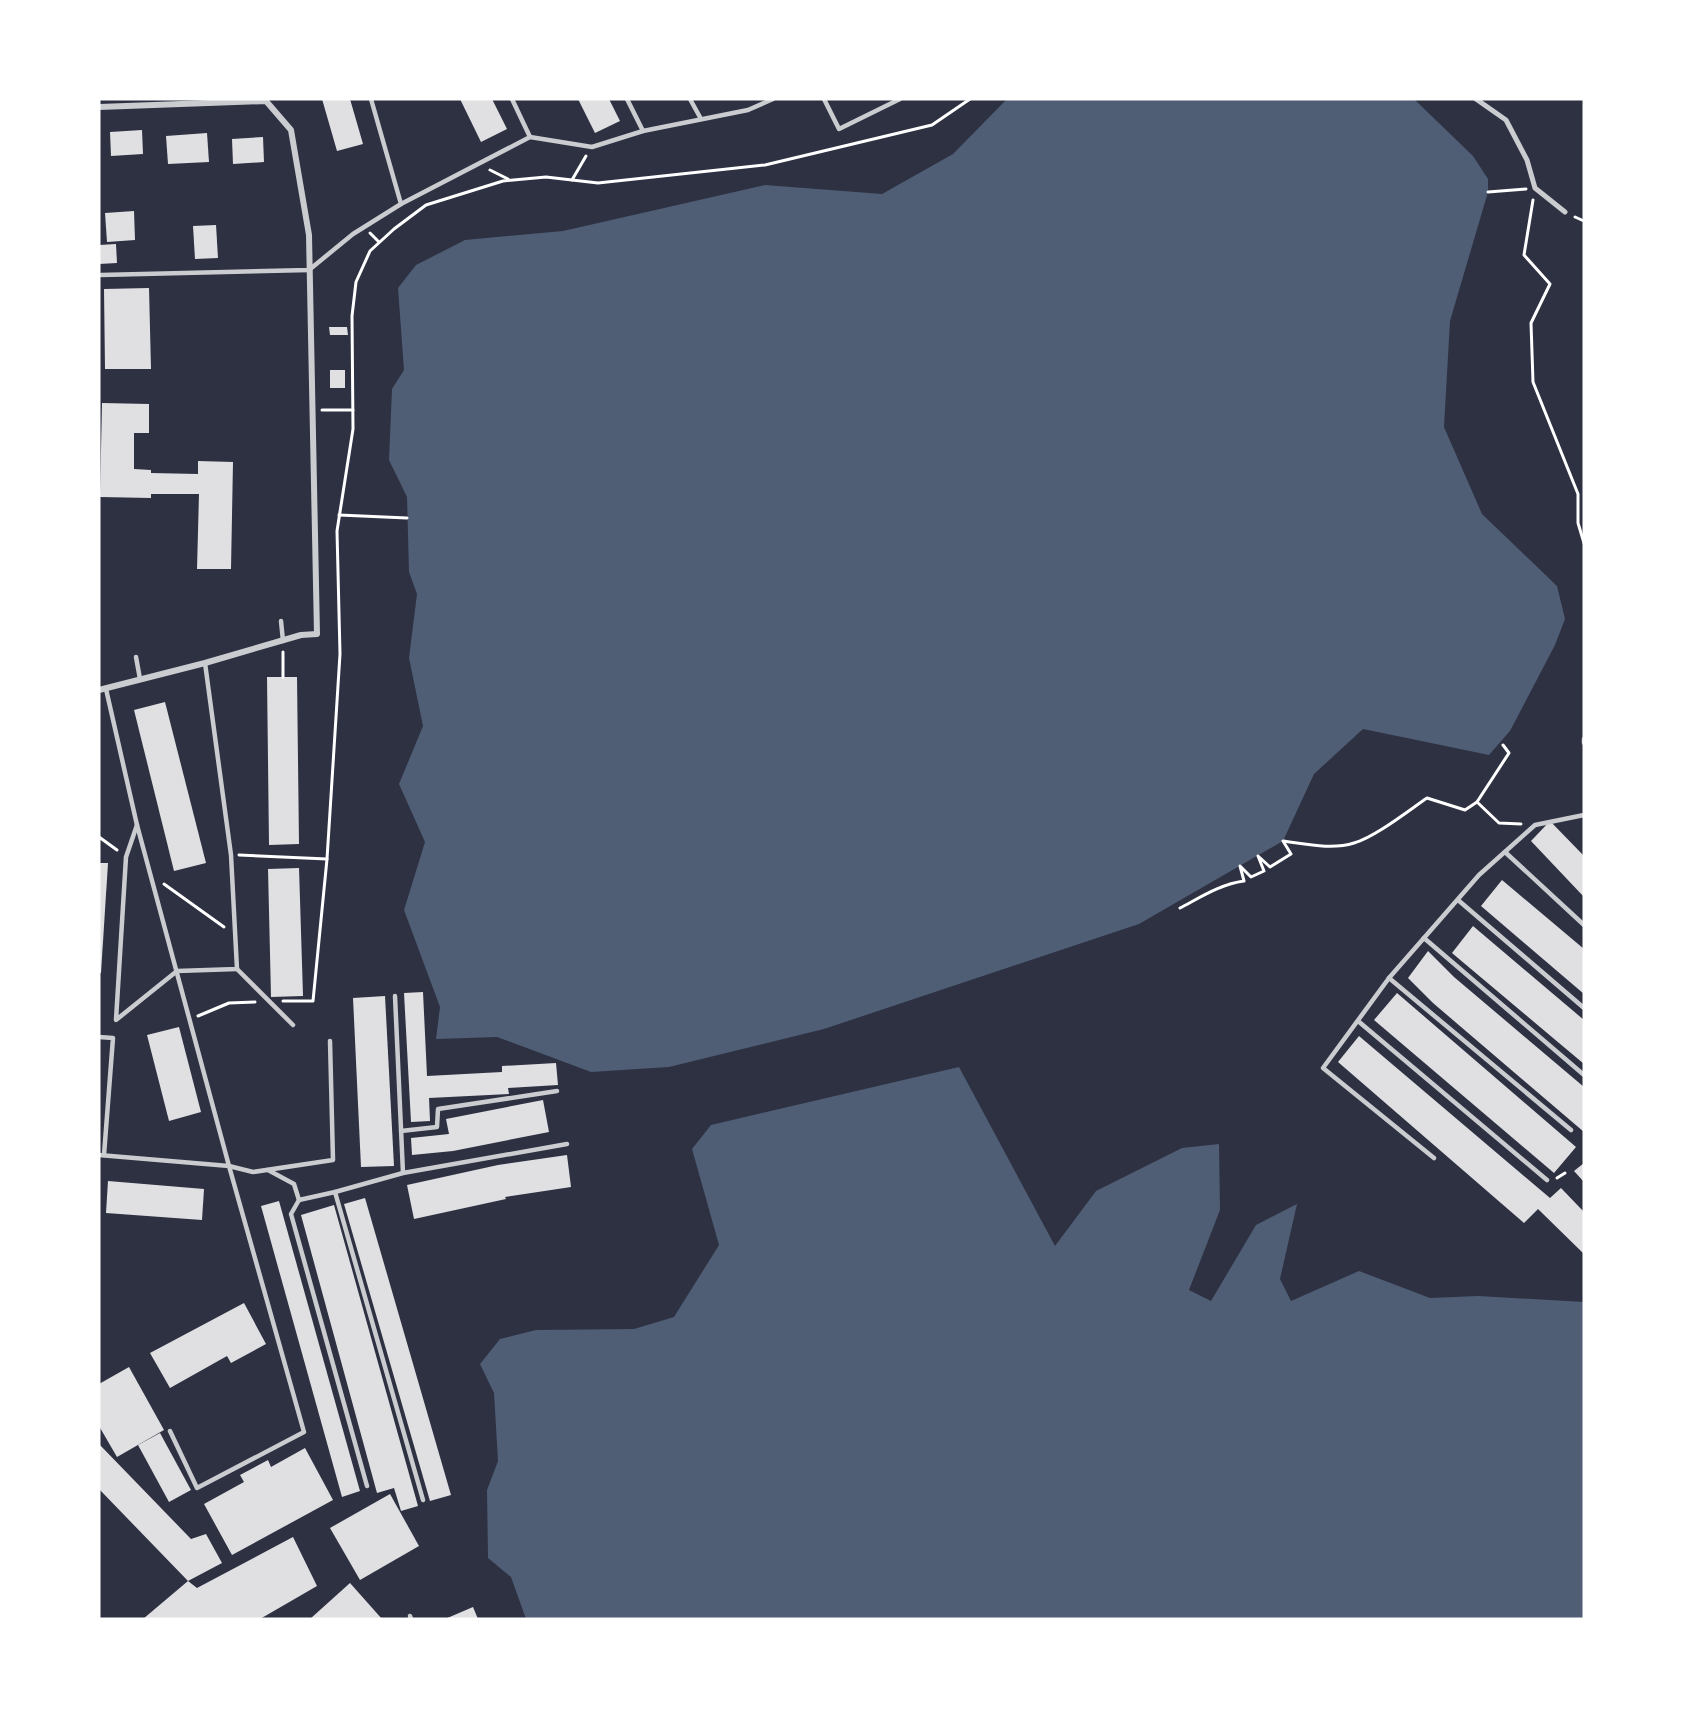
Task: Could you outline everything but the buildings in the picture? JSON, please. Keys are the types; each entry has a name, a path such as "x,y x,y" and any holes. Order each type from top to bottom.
{"street":[{"path":"1476,99 1506,120 1527,160 1535,188 1565,212"},
{"path":"99,107 133,103 266,101 291,130 309,235 317,634 301,635 205,663 102,689"}],"lane":[{"path":"371,99 401,204"},
{"path":"512,99 530,137"},
{"path":"627,99 643,131"},
{"path":"690,99 701,119"},
{"path":"100,275 309,270 353,234 401,204 530,137 592,147 643,131 748,110 773,99"},
{"path":"824,99 839,129 900,99"},
{"path":"281,621 283,641"},
{"path":"136,657 140,679"},
{"path":"205,663 231,855 237,969 293,1025"},
{"path":"102,689 229,1166 304,1432 198,1488 170,1431"},
{"path":"1434,1158 1323,1068 1389,978 1479,875 1535,825 1584,815"},
{"path":"137,825 126,857 116,1020 177,971 237,969"},
{"path":"1505,852 1584,925"},
{"path":"1458,900 1584,1008"},
{"path":"1424,938 1584,1075"},
{"path":"1389,978 1571,1130"},
{"path":"395,996 403,1173"},
{"path":"1358,1021 1547,1180"},
{"path":"99,1036 113,1038 101,1155 229,1166 253,1172 333,1160 330,1041"},
{"path":"401,1131 437,1127 438,1109 557,1091"},
{"path":"298,1200 403,1173 567,1144"},
{"path":"268,1170 294,1184 298,1200 291,1214 367,1486"},
{"path":"335,1192 423,1500"}],"path":[{"path":"190,1019 229,1003 313,1001 327,859 340,654 337,531 353,429 352,316 356,282 370,251 426,205 510,180 546,177 598,183 765,165 932,125 969,99"},
{"path":"572,180 592,147"},
{"path":"479,164 510,180"},
{"path":"1488,192 1535,188 1524,255 1550,284 1531,323 1533,382 1578,494 1578,523 1584,543"},
{"path":"312,411 353,410"},
{"path":"339,515 407,518"},
{"path":"1578,523 1584,524"},
{"path":"283,650 283,677"},
{"path":"1180,908 1213,890 1234,882 1244,881 1240,866 1251,877 1264,871 1257,856 1270,867 1291,854 1283,841 1318,846 1354,843 1387,826 1427,798 1466,810 1476,802 1509,753 1503,745"},
{"path":"1476,802 1499,823 1535,825"},
{"path":"99,837 126,857"},
{"path":"231,855 327,859"},
{"path":"151,874 235,935"}],"water":[{"path":"1007,99 1414,99 1473,156 1488,179 1488,192 1450,321 1444,427 1482,514 1557,586 1565,619 1555,645 1510,731 1489,755 1363,729 1314,774 1283,841 1139,924 824,1029 669,1067 591,1072 497,1037 436,1039 440,1007 404,910 425,842 399,784 423,726 409,658 417,594 409,572 407,497 389,460 392,389 404,370 398,288 416,265 465,240 563,231 765,185 882,194 953,154"},
{"path":"959,1067 1055,1246 1096,1191 1182,1148 1219,1144 1220,1210 1189,1290 1211,1301 1256,1225 1297,1204 1280,1279 1291,1301 1359,1271 1430,1298 1478,1296 1584,1302 1584,1619 526,1619 511,1577 488,1558 487,1490 498,1461 494,1393 480,1364 500,1339 536,1330 634,1329 674,1317 719,1245 692,1149 711,1125"}]}
